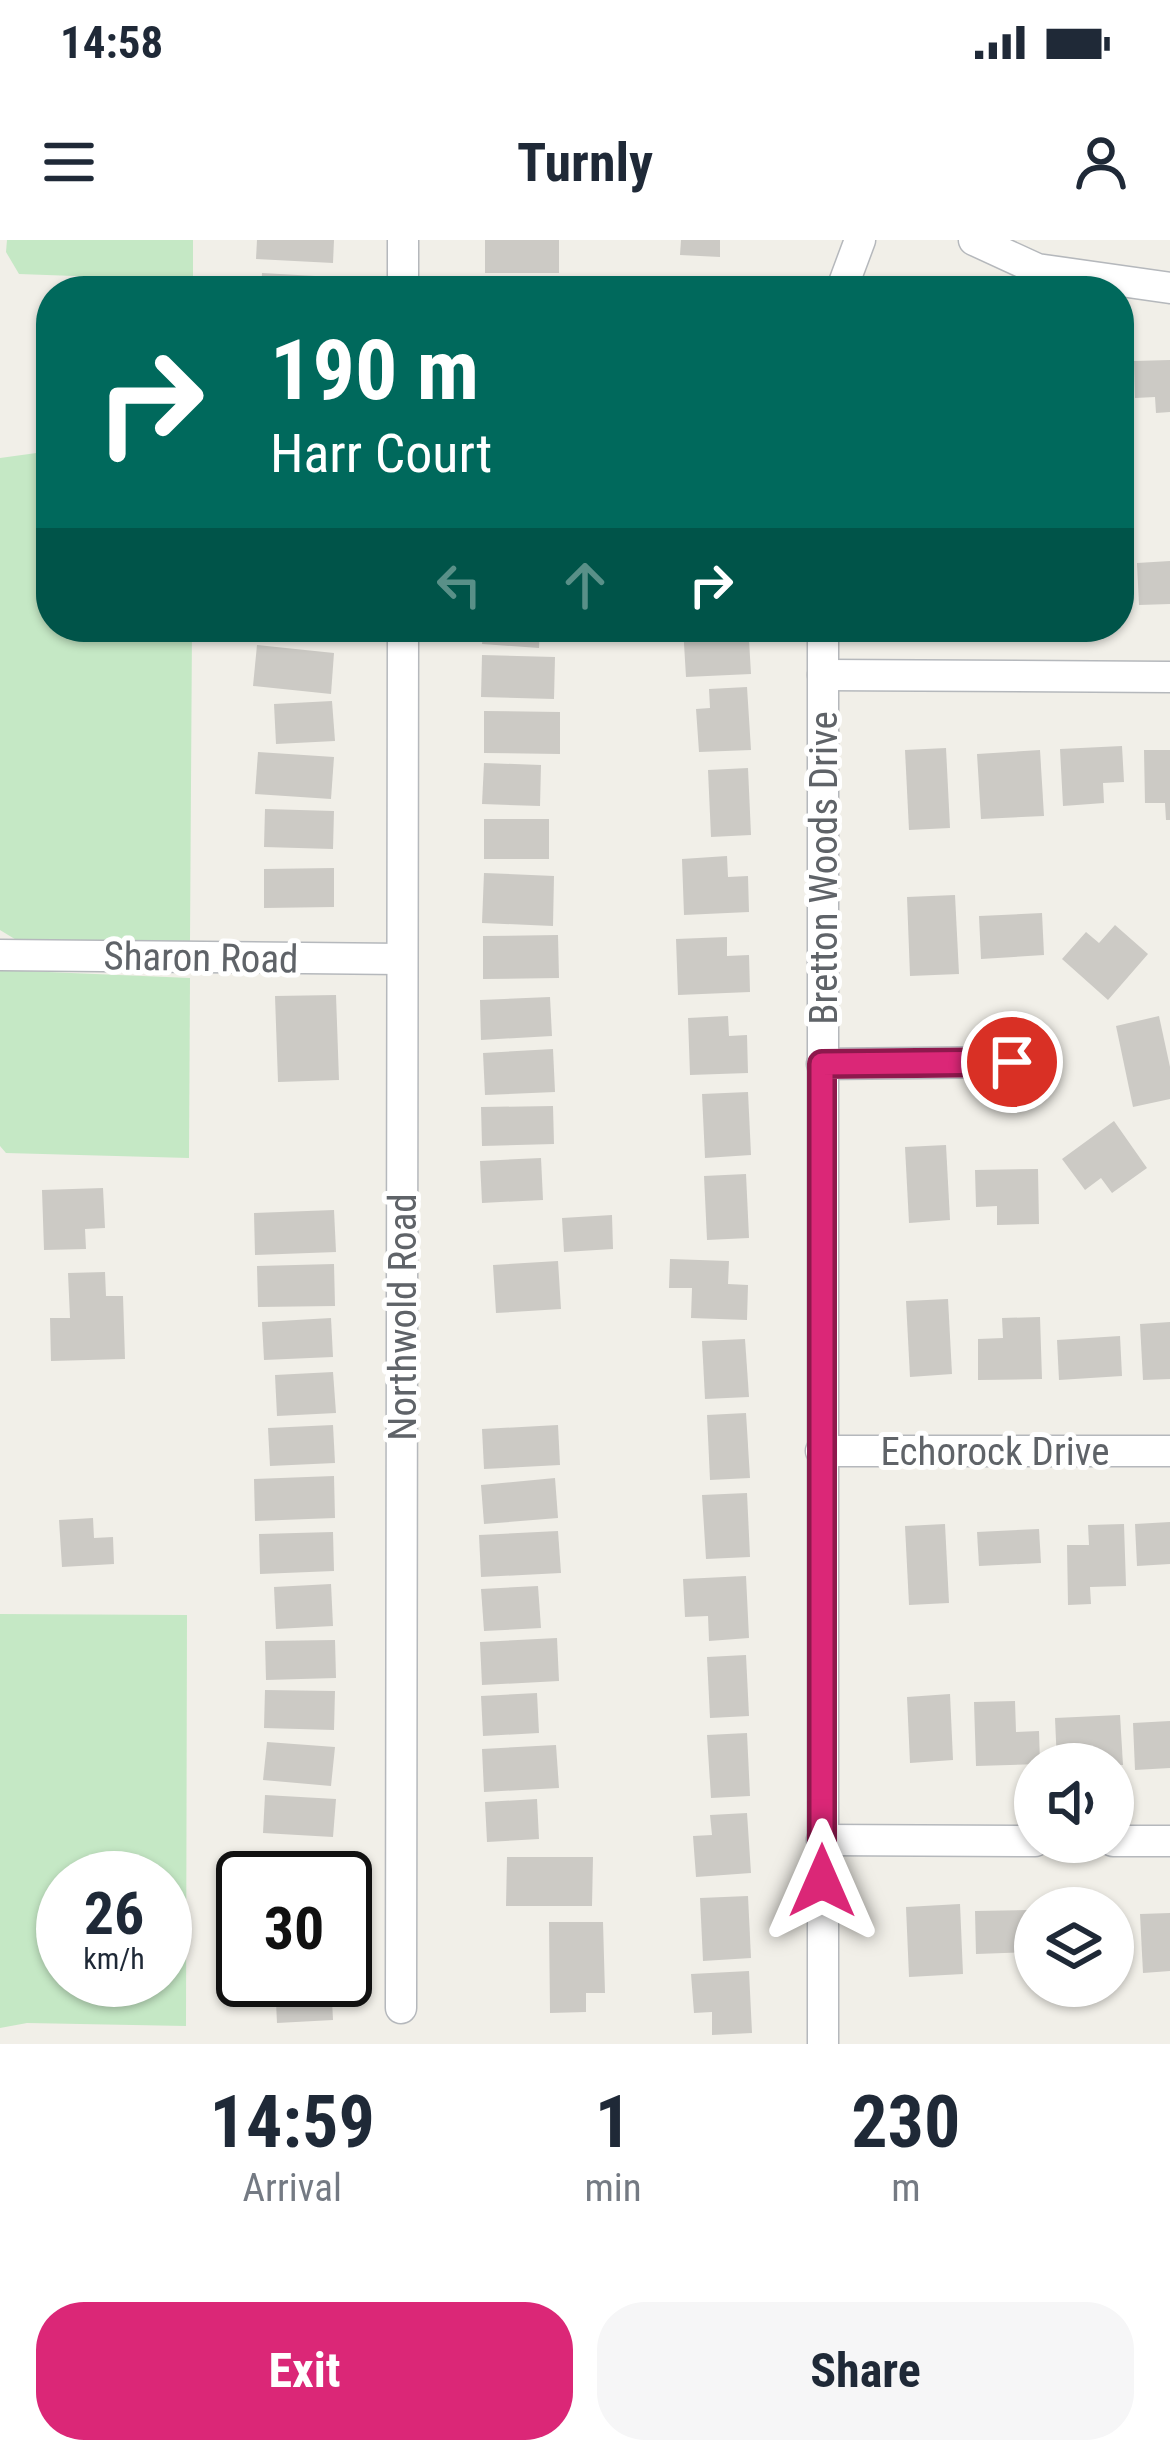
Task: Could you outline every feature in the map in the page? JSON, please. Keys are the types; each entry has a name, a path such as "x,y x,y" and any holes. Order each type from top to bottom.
{"street":[{"path":"403,240 403,276"},
{"path":"847,276 860,240"},
{"path":"974,240 1037,269 1086,276"},
{"path":"1134,283 1170,288"},
{"name":"Northwold Road","path":"401,2008 403,642"},
{"name":"Bretton Woods Drive","path":"823,642 823,2044"},
{"path":"823,675 1170,676"},
{"name":"Sharon Road","path":"0,955 402,959"},
{"path":"822,1064 1012,1062"},
{"name":"Echorock Drive","path":"821,1451 1170,1451"},
{"path":"822,1840 1014,1841"},
{"path":"1134,1841 1170,1841"}],"green space":[{"path":"7,240 193,240 193,276 19,274 6,252"},
{"path":"36,453 36,642 192,642 190,941 18,941 0,930 0,458"},
{"path":"0,970 190,978 189,1158 6,1153 0,1146"},
{"path":"0,1614 187,1615 186,1851 36,1851 36,2007 186,2007 186,2026 27,2023 0,2028"}],"building":[{"path":"257,240 334,240 333,263 256,259"},
{"path":"485,240 559,240 559,273 485,273"},
{"path":"681,240 720,240 720,257 680,255"},
{"path":"1170,360 1170,412 1156,413 1155,397 1135,398 1134,361"},
{"path":"1170,561 1170,604 1139,605 1137,563"},
{"path":"482,642 539,642 539,648"},
{"path":"684,642 749,642 751,674 686,677"},
{"path":"257,645 334,653 331,694 253,686"},
{"path":"482,655 555,657 554,699 481,697"},
{"path":"747,687 751,750 699,752 696,709 710,708 709,689"},
{"path":"332,701 335,741 276,744 274,704"},
{"path":"484,711 560,712 560,754 484,753"},
{"path":"1122,746 1124,782 1103,783 1104,803 1063,806 1060,749"},
{"path":"946,748 950,828 909,830 905,750"},
{"path":"1040,750 1044,816 981,819 977,754"},
{"path":"1144,750 1170,750 1170,820 1166,820 1165,803 1145,803"},
{"path":"258,752 334,757 331,799 255,794"},
{"path":"484,763 541,765 540,806 482,804"},
{"path":"748,768 751,835 711,837 708,770"},
{"path":"265,809 334,811 333,849 264,847"},
{"path":"484,819 549,819 549,859 484,859"},
{"path":"727,856 728,877 748,876 749,912 684,915 682,859"},
{"path":"334,868 334,907 264,908 264,869"},
{"path":"484,873 554,876 553,926 482,923"},
{"path":"955,895 959,974 910,976 907,897"},
{"path":"1042,913 1044,955 981,959 979,916"},
{"path":"1115,925 1148,954 1108,1000 1062,959 1086,932 1099,943"},
{"path":"558,935 559,978 483,979 483,936"},
{"path":"727,937 727,956 749,955 750,992 678,995 676,939"},
{"path":"336,995 339,1080 278,1082 275,996"},
{"path":"550,997 552,1036 481,1040 480,1000"},
{"path":"728,1016 729,1036 747,1035 748,1073 690,1075 688,1018"},
{"path":"1159,1016 1170,1067 1170,1099 1133,1107 1116,1026"},
{"path":"553,1049 555,1092 485,1095 483,1053"},
{"path":"748,1092 751,1155 705,1158 702,1094"},
{"path":"553,1106 554,1144 482,1146 481,1107"},
{"path":"1114,1121 1147,1168 1112,1193 1101,1178 1085,1190 1062,1159"},
{"path":"946,1145 950,1220 909,1223 905,1147"},
{"path":"541,1158 543,1200 482,1203 480,1161"},
{"path":"1038,1169 1039,1224 997,1225 997,1206 976,1207 975,1170"},
{"path":"746,1174 749,1238 707,1240 704,1176"},
{"path":"103,1188 105,1228 85,1229 86,1249 44,1250 42,1190"},
{"path":"334,1210 336,1252 255,1255 254,1213"},
{"path":"612,1215 613,1249 564,1252 562,1218"},
{"path":"670,1259 729,1261 728,1284 748,1285 747,1320 691,1318 692,1288 669,1288"},
{"path":"558,1261 561,1309 496,1313 493,1265"},
{"path":"334,1264 335,1306 258,1307 257,1266"},
{"path":"105,1272 106,1296 123,1296 125,1359 51,1361 50,1318 70,1318 68,1273"},
{"path":"948,1299 952,1374 910,1377 906,1301"},
{"path":"1040,1317 1042,1379 978,1380 978,1339 1003,1338 1002,1318"},
{"path":"331,1318 333,1357 264,1360 262,1322"},
{"path":"1170,1322 1170,1379 1143,1380 1140,1324"},
{"path":"1120,1336 1122,1376 1059,1380 1057,1340"},
{"path":"745,1339 749,1397 705,1399 702,1341"},
{"path":"333,1372 336,1413 277,1416 275,1375"},
{"path":"746,1413 750,1478 710,1480 707,1415"},
{"path":"333,1425 335,1463 270,1466 268,1428"},
{"path":"558,1425 560,1465 484,1469 482,1429"},
{"path":"334,1476 335,1518 255,1521 254,1479"},
{"path":"555,1478 558,1518 484,1524 481,1485"},
{"path":"747,1493 750,1557 706,1559 702,1495"},
{"path":"93,1518 94,1538 113,1537 114,1564 62,1567 59,1520"},
{"path":"1170,1522 1170,1564 1137,1566 1135,1524"},
{"path":"945,1524 949,1603 909,1605 905,1526"},
{"path":"1124,1524 1126,1586 1090,1587 1091,1604 1068,1605 1067,1545 1089,1545 1088,1525"},
{"path":"1039,1529 1041,1563 979,1566 977,1532"},
{"path":"558,1531 561,1573 481,1577 479,1535"},
{"path":"333,1532 334,1571 260,1574 259,1534"},
{"path":"746,1576 749,1638 709,1641 708,1616 685,1617 683,1579"},
{"path":"331,1584 333,1626 276,1629 274,1587"},
{"path":"538,1586 541,1628 484,1631 481,1589"},
{"path":"557,1638 559,1681 482,1685 480,1642"},
{"path":"335,1640 336,1678 266,1680 265,1641"},
{"path":"746,1655 749,1716 710,1718 707,1657"},
{"path":"265,1690 335,1691 334,1730 264,1728"},
{"path":"537,1693 539,1733 483,1736 481,1696"},
{"path":"950,1694 953,1760 910,1763 907,1697"},
{"path":"1015,1701 1016,1732 1039,1731 1039,1743 1014,1743 1014,1765 976,1766 974,1702"},
{"path":"1120,1715 1122,1743 1056,1743 1055,1718"},
{"path":"1170,1721 1170,1768 1135,1770 1133,1723"},
{"path":"747,1733 750,1796 711,1798 707,1735"},
{"path":"267,1742 335,1747 331,1786 263,1780"},
{"path":"556,1745 559,1788 484,1792 482,1749"},
{"path":"265,1795 336,1799 333,1837 263,1833"},
{"path":"537,1799 539,1839 487,1842 485,1802"},
{"path":"747,1813 751,1873 696,1877 693,1836 712,1835 710,1815"},
{"path":"507,1857 593,1857 592,1906 506,1906"},
{"path":"748,1896 751,1958 703,1961 700,1898"},
{"path":"960,1904 963,1974 909,1977 906,1907"},
{"path":"1014,1910 1014,1953 976,1954 975,1911"},
{"path":"1170,1913 1170,1971 1143,1973 1140,1914"},
{"path":"549,1922 603,1922 605,1993 586,1993 586,2012 550,2013"},
{"path":"749,1971 752,2033 712,2035 712,2012 694,2013 691,1974"},
{"path":"276,2007 332,2007 333,2020 277,2023"}],"route":[{"path":"822,1881 822,1064 1012,1062"}]}
